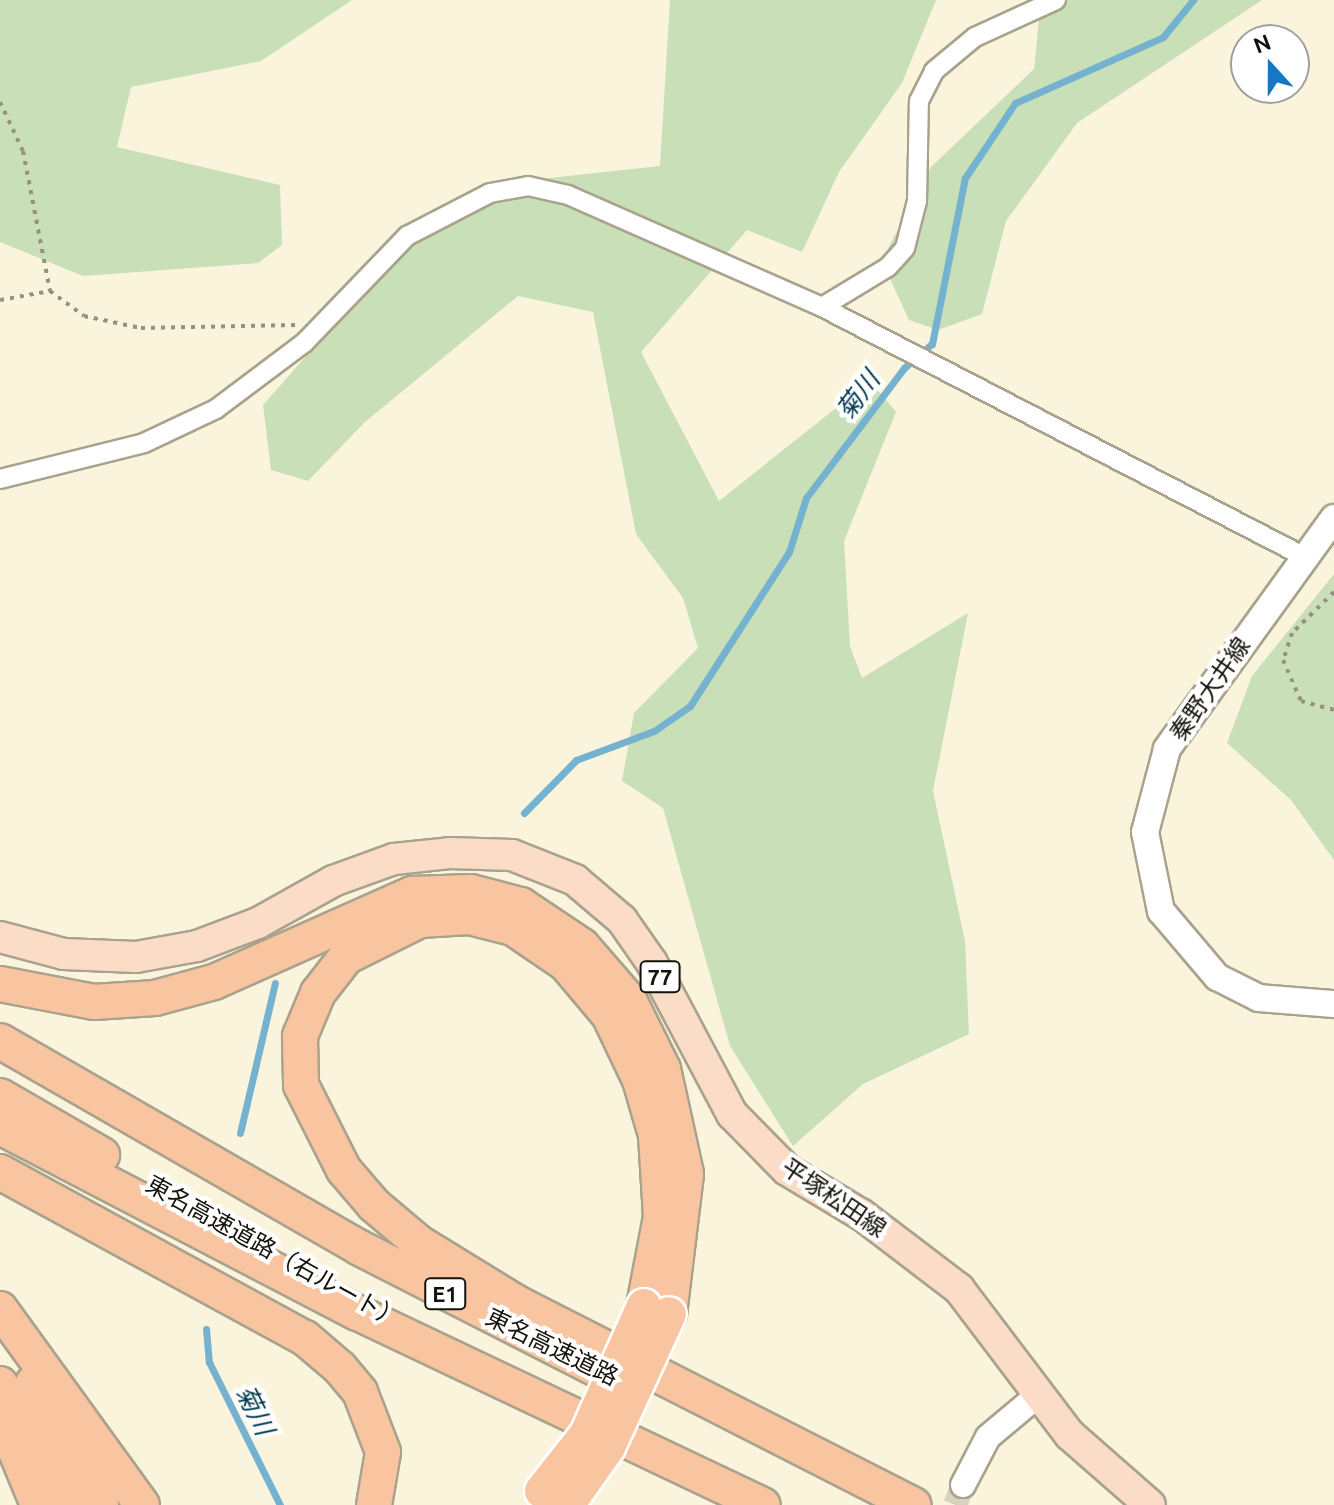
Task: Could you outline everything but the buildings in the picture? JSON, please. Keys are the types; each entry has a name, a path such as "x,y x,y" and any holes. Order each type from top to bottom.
{"highway":[{"path":"0,984 94,1002 155,998 214,982 412,894 471,892 521,905 582,946 629,1000 663,1069 686,1174 657,1310 587,1434 545,1500"},
{"path":"657,1310 661,1217 656,1135 640,1080 609,1015 566,964 513,928 469,917 420,920 346,957 318,993 300,1036 301,1085 338,1159 374,1205 419,1243 517,1303 912,1505"},
{"name":"東名高速道路","path":"0,1041 360,1248 561,1354 912,1505"},
{"name":"東名高速道路（右ルート）","path":"0,1096 548,1407"},
{"name":"E1","path":"0,1127 548,1407 763,1505"},
{"path":"0,1172 305,1338 340,1368 360,1392 383,1452 374,1505"},
{"path":"0,1309 142,1505"},
{"path":"0,1332 101,1505"},
{"path":"0,1384 72,1505"},
{"path":"0,1415 38,1505"}],"main road":[{"name":"秦野大井線","path":"1334,518 1167,749 1145,832 1161,911 1217,977 1259,998 1334,1004"},
{"name":"平塚松田線","path":"0,937 64,954 136,957 197,946 258,923 333,881 394,859 450,853 512,855 575,880 622,920 652,963 732,1114 787,1170 862,1215 959,1289 1070,1435 1150,1505"}],"street":[{"path":"822,307 888,267 905,248 917,201 919,101 934,71 975,37 1056,0"},
{"path":"0,479 171,431 244,390 316,330 407,236 508,187 568,195 822,307 1305,557"},
{"path":"963,1485 988,1437 1038,1395"}],"path":[{"path":"0,102 23,151 50,291 84,316 141,328 289,324 316,330"},
{"path":"0,300 50,291"},
{"path":"1334,592 1292,633 1283,660 1301,701 1334,710"}],"green space":[{"path":"0,0 352,0 261,61 131,87 117,147 280,185 282,245 258,263 83,276 0,242"},
{"path":"670,0 936,0 902,83 839,172 802,252 747,230 641,352 719,501 870,381 896,412 844,541 850,646 862,678 968,613 933,791 965,941 969,1034 863,1084 793,1146 730,1046 663,808 622,781 634,713 698,648 683,598 636,534 593,312 518,296 365,422 308,481 271,470 263,405 420,227 531,180 660,166"},
{"path":"1041,0 1262,0 1077,123 1006,221 982,314 938,330 909,320 891,281 888,248 931,167 1034,69"},
{"path":"1334,574 1334,860 1291,800 1227,743 1252,676"}],"waterway":[{"name":"菊川","path":"524,813 576,760 654,731 690,706 789,552 806,498 904,368 932,344 965,178 1015,103 1163,37 1193,0"},
{"name":"菊川","path":"240,1133 275,983"},
{"name":"菊川","path":"206,1329 209,1362 280,1505"}],"tunnel":[{"path":"955,1505 963,1485"}]}
